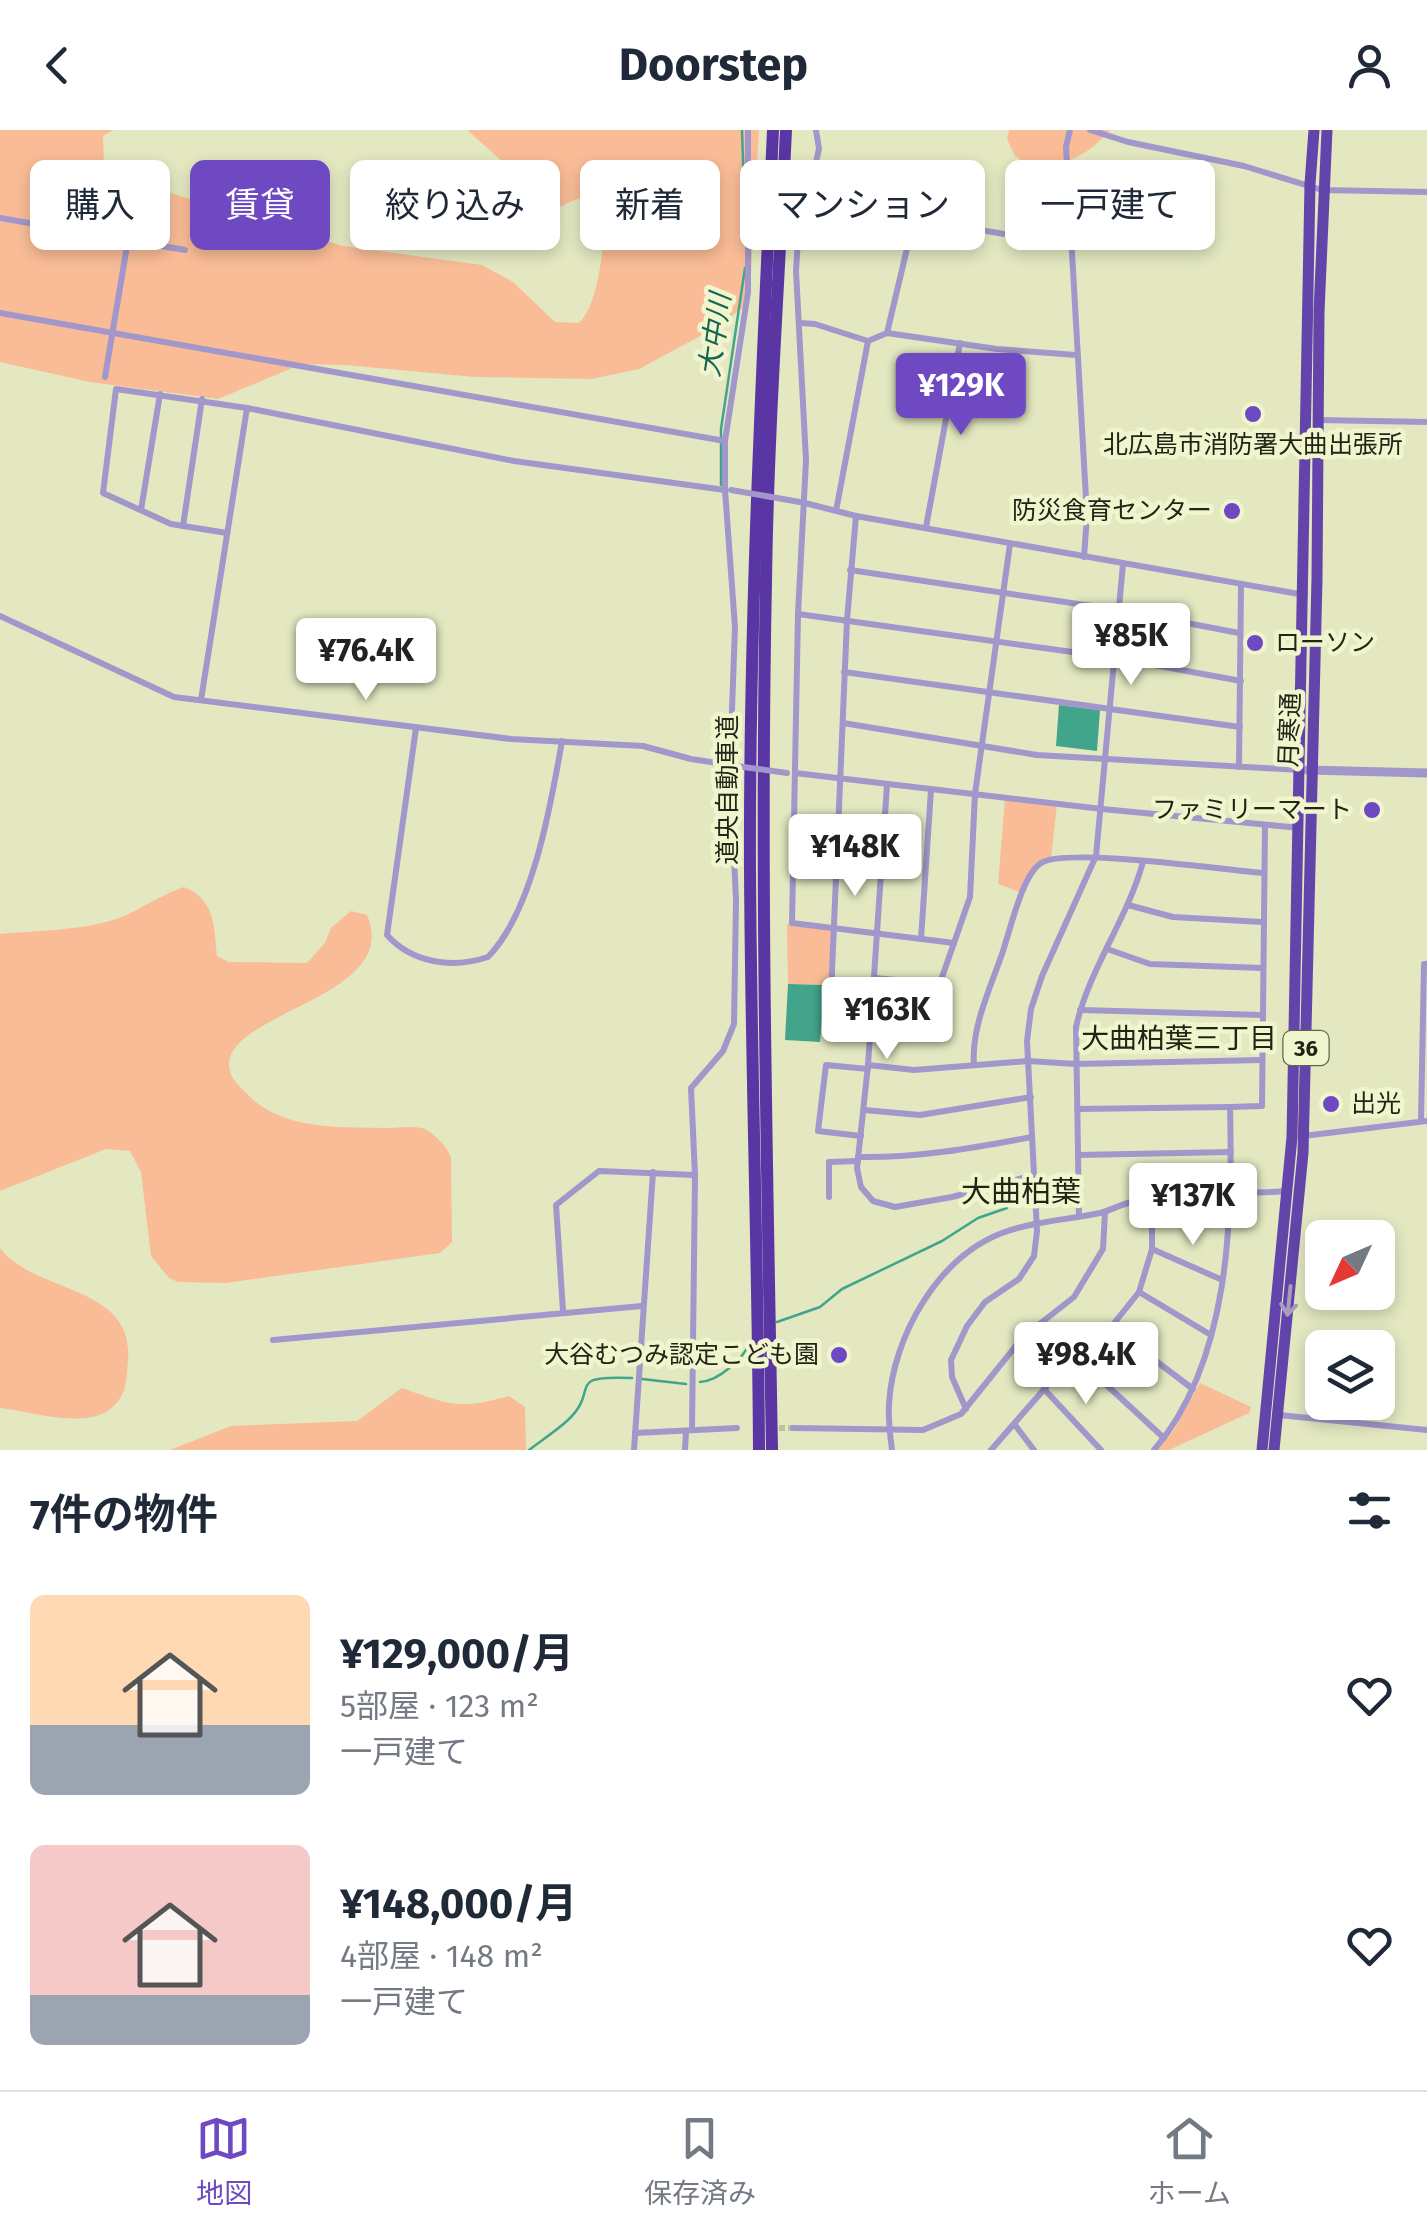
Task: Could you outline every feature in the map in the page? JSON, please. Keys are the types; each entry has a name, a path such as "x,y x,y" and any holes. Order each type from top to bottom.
{"highway":[{"name":"道央自動車道","path":"759,1450 750,868 752,635 773,130"},
{"name":"道央自動車道","path":"772,1450 765,1090 764,653 786,130"},
{"name":"月寒通","path":"1262,1450 1271,1414 1298,1137 1310,596 1314,130"},
{"name":"月寒通","path":"1316,187 1326,130"},
{"name":"月寒通","path":"1271,1414 1274,1450"}],"street":[{"path":"685,1450 689,1430 695,1174 690,1088 724,1052 734,1024 735,627 726,441 749,278 748,130"},
{"path":"816,130 819,148 798,238 796,271 803,503 791,773 792,923 954,943"},
{"path":"1067,160 1070,130"},
{"path":"1090,130 1316,187 1427,192"},
{"path":"0,218 30,223"},
{"path":"887,333 914,220 1005,234"},
{"path":"170,247 185,250"},
{"path":"105,377 126,250"},
{"path":"1071,250 1087,516 1084,557"},
{"path":"0,314 726,441"},
{"path":"800,323 868,341 887,333 1076,355"},
{"path":"836,511 868,341"},
{"path":"926,527 960,344"},
{"path":"226,533 184,526 102,493 116,389 247,408 514,460 803,503 856,516 1310,596"},
{"path":"141,510 160,394"},
{"path":"184,526 202,400"},
{"path":"202,700 247,408"},
{"path":"1312,420 1427,422"},
{"path":"856,516 846,620 830,1018 924,1029 970,897 975,794 1010,544"},
{"path":"966,1408 952,1377 951,1360 985,1302 1019,1279 1034,1256 1036,1222 1027,1042 1036,992 1096,856 1123,564"},
{"path":"850,570 1118,610 1239,634"},
{"path":"1239,766 1241,586"},
{"path":"798,614 1116,658 1241,681"},
{"path":"0,616 174,697 510,739 643,746 691,759 886,785 1305,829"},
{"path":"844,672 1240,726"},
{"path":"843,723 981,746 1106,761 1427,772"},
{"path":"416,728 387,935 406,953 443,964 488,957 512,925 547,822 562,741"},
{"path":"886,785 868,1067 858,1159 860,1188 873,1201 896,1207 952,1198 1034,1175"},
{"path":"920,939 931,790"},
{"path":"1077,1110 1262,1106 1265,824"},
{"path":"974,1065 972,1044 1028,878 1041,863 1062,856 1096,856 1264,873"},
{"path":"1079,1216 1076,1027 1143,862"},
{"path":"1128,906 1173,917 1262,922"},
{"path":"1107,948 1150,964 1262,968"},
{"path":"1298,1137 1424,1121 1427,964"},
{"path":"874,978 940,984"},
{"path":"1080,1010 1262,1015"},
{"path":"860,1136 818,1132 826,1065 914,1070 1028,1061 1076,1064 1262,1060"},
{"path":"864,1110 920,1114 1030,1097"},
{"path":"1154,1450 1193,1390 1211,1335 1232,1195 1230,1107"},
{"path":"830,1197 829,1162 946,1154 1032,1137"},
{"path":"1078,1155 1231,1152"},
{"path":"563,1311 556,1205 599,1171 695,1174"},
{"path":"634,1450 654,1172"},
{"path":"892,1450 888,1405 905,1336 924,1301 971,1249 999,1234 1036,1222 1104,1212 1132,1201 1294,1191"},
{"path":"990,1450 1074,1356 1112,1328 1139,1292 1152,1249 1152,1200"},
{"path":"794,1428 924,1430 944,1423 966,1408 1023,1338 1074,1297 1103,1249 1104,1212"},
{"path":"1152,1249 1220,1279"},
{"path":"1139,1292 1211,1335"},
{"path":"273,1340 642,1306"},
{"path":"1112,1328 1193,1390"},
{"path":"1074,1356 1164,1438"},
{"path":"1044,1390 1100,1450"},
{"path":"1271,1414 1427,1430"},
{"path":"1015,1425 1034,1450"},
{"path":"635,1434 737,1428"}],"shaded area":[{"path":"0,130 113,130 103,136 104,160 30,160 30,250 170,250 170,193 190,199 190,250 330,250 330,242 350,250 482,265 513,282 555,322 579,323 597,285 602,250 720,250 720,160 580,160 580,199 560,207 560,160 501,160 467,130 759,130 757,160 740,160 740,250 752,250 744,307 713,329 639,369 592,379 475,377 302,364 218,399 90,382 0,362"},
{"path":"1009,130 1110,130 1093,147 1068,160 1021,160 1007,139"},
{"path":"1005,798 1057,804 1051,859 1041,863 1023,893 998,884"},
{"path":"184,887 207,906 217,956 229,962 307,963 325,943 331,928 351,911 367,915 371,944 359,967 336,986 250,1034 233,1051 230,1071 262,1107 295,1121 332,1127 416,1127 433,1134 451,1157 452,1242 440,1253 226,1283 178,1282 169,1278 151,1256 141,1172 130,1151 106,1149 0,1191 0,934 105,922"},
{"path":"787,924 835,929 832,985 788,984"},
{"path":"0,1248 36,1275 80,1293 116,1317 126,1335 126,1379 115,1405 102,1414 87,1418 51,1417 0,1408"},
{"path":"1200,1383 1251,1407 1249,1413 1169,1450 1158,1450 1174,1430"},
{"path":"402,1388 455,1404 509,1396 525,1407 526,1450 170,1450 231,1426 357,1421"}],"water":[{"path":"1059,705 1100,710 1097,751 1056,746"},
{"path":"788,984 825,985 820,1042 785,1040"}],"waterway":[{"name":"大中川","path":"742,130 743,160"},
{"name":"大中川","path":"721,485 721,429 745,268"},
{"path":"777,1322 820,1307 842,1289 942,1241 978,1218 1007,1208"},
{"path":"700,1382 715,1378 730,1367 751,1341"},
{"path":"529,1450 568,1420 590,1382 632,1378"},
{"path":"642,1379 686,1384"}],"tunnel":[{"path":"770,1428 793,1428"}],"place":[{"name":"北広島市消防署大曲出張所","path":"1253,414"},
{"name":"防災食育センター","path":"1232,511"},
{"name":"ローソン","path":"1255,643"},
{"name":"ファミリーマート","path":"1372,810"},
{"name":"出光","path":"1331,1104"},
{"name":"大谷むつみ認定こども園","path":"839,1355"}],"district":[{"name":"大曲柏葉三丁目","path":"1179,1038"},
{"name":"大曲柏葉","path":"1021,1192"}]}
